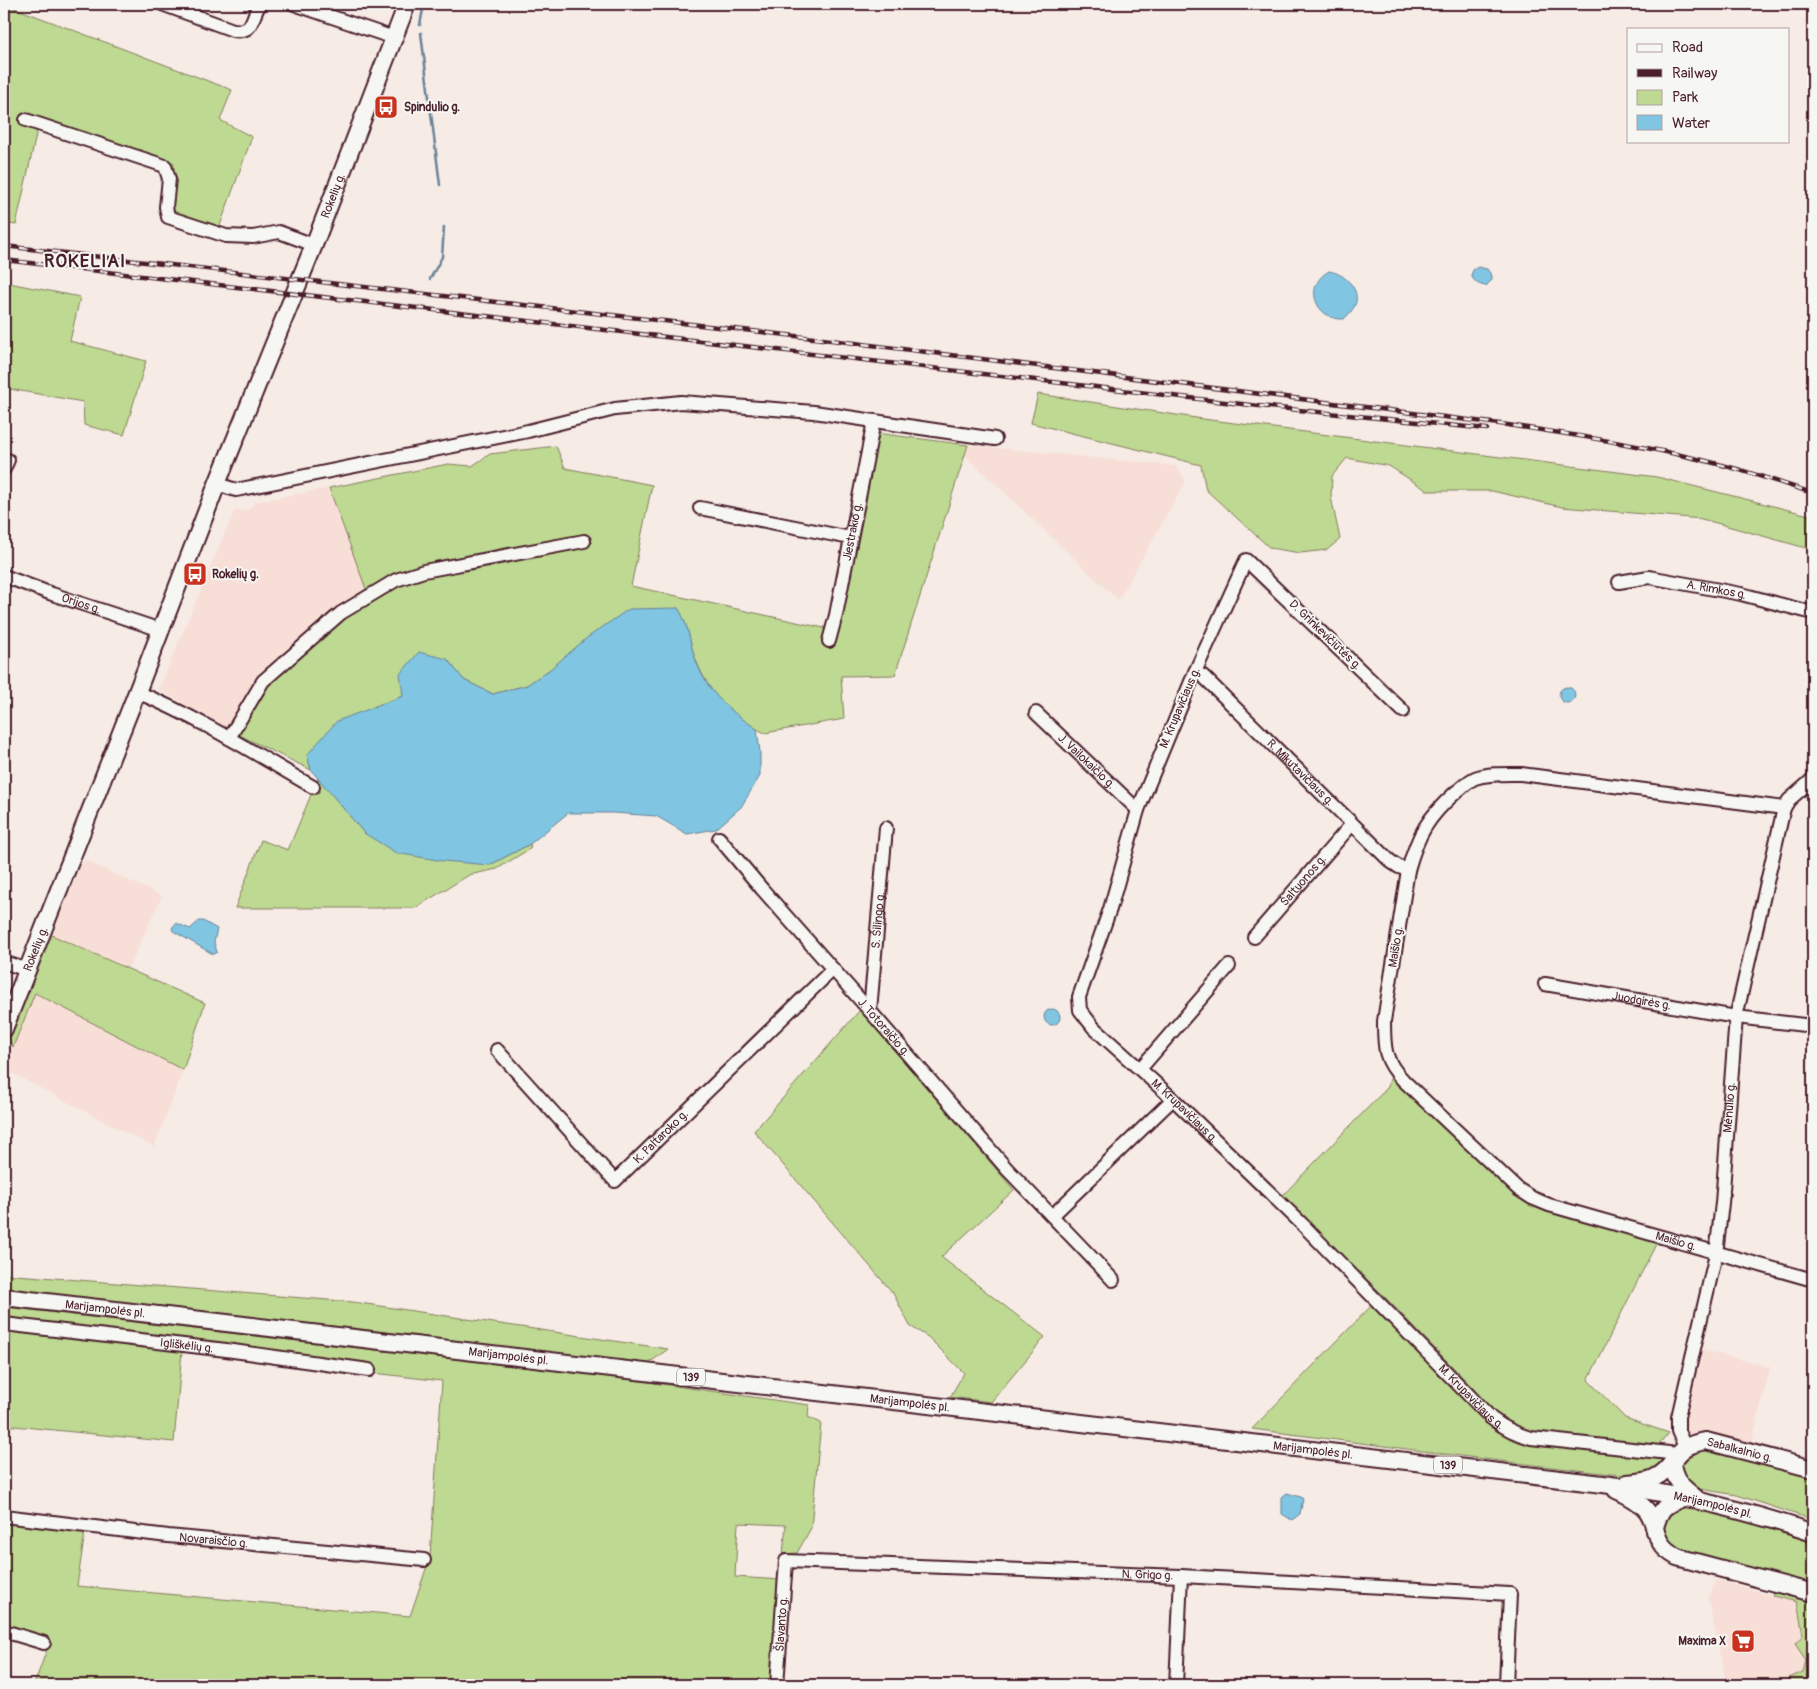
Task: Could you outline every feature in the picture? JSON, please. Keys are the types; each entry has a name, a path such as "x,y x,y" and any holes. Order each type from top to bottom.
{"main road":[{"name":"Rokelių g.","path":"4,1029 217,484 314,245 407,4"},
{"name":"Marijampolės pl.","path":"4,1298 1609,1485 1693,1499 1778,1521 1813,1533"},
{"name":"Sabalkalnio g.","path":"1678,1454 1694,1442 1706,1441 1813,1469"},
{"path":"1609,1485 1654,1478 1678,1454"},
{"path":"1678,1454 1673,1472 1676,1481 1693,1499"},
{"path":"1609,1485 1648,1512 1661,1545 1676,1558 1765,1579 1813,1593"},
{"path":"1654,1531 1659,1513 1665,1507 1674,1501 1693,1499"}],"street":[{"path":"162,4 232,30 243,32 250,27 260,4"},
{"path":"294,4 394,38"},
{"path":"26,120 165,166 169,179 166,207 168,217 226,236 253,237 279,232 314,245"},
{"path":"217,484 236,490 528,432 615,410 681,402 814,412 995,439"},
{"name":"Jiestrakio g.","path":"829,641 874,421"},
{"path":"700,508 850,538"},
{"path":"229,738 263,682 341,613 396,580 424,571 584,541"},
{"name":"M. Krupavičiaus g.","path":"1246,560 1195,672 1138,810 1110,909 1079,997 1080,1010 1094,1028 1173,1099 1302,1224 1491,1418 1504,1428 1531,1438 1678,1454"},
{"name":"D. Grinkevičiūtės g.","path":"1246,560 1403,711"},
{"name":"Orijos g.","path":"4,576 161,630"},
{"name":"A. Rimkos g.","path":"1619,582 1649,577 1741,594 1813,613"},
{"name":"R. Mikutavičiaus g.","path":"1195,672 1203,676 1390,861 1408,870"},
{"path":"137,692 229,738 313,787"},
{"name":"J. Vailokaičio g.","path":"1036,713 1138,810"},
{"name":"Maišio g.","path":"1784,808 1521,774 1499,774 1475,778 1440,806 1423,828 1414,847 1408,870 1384,1021 1385,1051 1389,1063 1395,1072 1518,1189 1532,1198 1549,1205 1716,1254 1813,1280"},
{"name":"Mėnulio g.","path":"1678,1454 1678,1417 1716,1254 1722,1202 1736,1017 1784,808 1789,800 1813,779"},
{"name":"Šaltuonos g.","path":"1254,937 1352,824"},
{"name":"S. Šilingo g.","path":"870,1010 886,828"},
{"name":"J. Totoraičio g.","path":"719,838 1008,1169 1114,1280"},
{"path":"4,962 27,970"},
{"path":"1140,1069 1229,966"},
{"name":"K. Paltaroko g.","path":"497,1050 615,1181 833,969"},
{"name":"Juodgirės g.","path":"1546,984 1736,1017 1813,1026"},
{"path":"1053,1215 1173,1099"},
{"name":"Igliškėlių g.","path":"4,1324 226,1350 369,1370"},
{"name":"Novaraisčio g.","path":"4,1516 168,1536 424,1560"},
{"name":"N. Grigo g.","path":"786,1561 1181,1576 1510,1594 1506,1685"},
{"name":"Šlavanto g.","path":"777,1685 786,1561"},
{"path":"1176,1685 1181,1576"},
{"path":"4,1631 44,1643"}],"shaded area":[{"path":"968,445 1175,466 1186,481 1118,600 965,455"},
{"path":"329,488 366,589 329,613 259,677 227,729 159,689 234,512 248,510 255,502"},
{"path":"84,860 162,896 128,969 47,933"},
{"path":"35,993 183,1070 154,1147 4,1069"},
{"path":"1699,1349 1770,1367 1751,1446 1694,1439 1688,1435 1683,1423"},
{"path":"1717,1580 1797,1602 1806,1660 1803,1673 1789,1678 1789,1685 1727,1685 1708,1598"}],"green space":[{"path":"4,4 232,90 220,120 252,137 218,231 171,214 174,163 40,117 16,225 4,223"},
{"path":"4,282 80,297 70,341 146,361 124,435 84,425 83,402 4,388"},
{"path":"1038,394 1203,419 1657,477 1813,516 1813,550 1702,519 1562,507 1492,491 1428,491 1389,466 1347,458 1332,476 1331,497 1340,539 1327,550 1300,553 1270,548 1206,490 1201,465 1031,423"},
{"path":"876,433 968,445 895,675 841,676 844,719 765,733 741,719 721,702 706,681 694,655 682,614 678,608 663,610 549,670 527,685 493,694 464,680 447,659 403,696 375,706 307,755 311,770 227,729 259,677 329,613 366,589 329,488 448,464 472,466 490,454 556,446 565,468 652,485 631,586 838,631"},
{"path":"318,778 364,833 490,865 530,844 531,848 497,869 469,875 415,908 235,908 261,840 288,850"},
{"path":"47,933 205,1003 183,1070 35,993 13,1047 9,1036"},
{"path":"860,1010 1014,1190 941,1257 1045,1337 991,1402 950,1397 964,1373 928,1337 910,1326 893,1293 754,1131"},
{"path":"1391,1075 1521,1198 1657,1242 1588,1380 1625,1418 1669,1433 1660,1444 1653,1446 1532,1432 1511,1425 1497,1416 1474,1389 1382,1294 1281,1197 1388,1087"},
{"path":"4,1274 353,1302 668,1349 648,1364 352,1328 188,1312 4,1289"},
{"path":"1371,1306 1493,1428 1511,1439 1534,1445 1657,1457 1663,1462 1662,1466 1637,1477 1252,1429"},
{"path":"4,1307 619,1378 809,1405 808,1417 821,1423 811,1528 797,1553 783,1554 786,1525 738,1523 735,1577 781,1580 773,1685 34,1685 50,1641 4,1628 4,1521 85,1532 77,1586 410,1616 430,1557 442,1381 262,1360 261,1348 4,1320"},
{"path":"4,1329 182,1351 174,1442 4,1425"},
{"path":"1706,1448 1805,1475 1809,1478 1813,1489 1813,1520 1737,1495 1693,1488 1679,1471 1680,1466 1688,1455"},
{"path":"1686,1506 1813,1540 1813,1586 1778,1575 1685,1552 1676,1547 1667,1537 1662,1523 1671,1507"},
{"path":"1774,1590 1813,1599 1813,1683 1789,1685 1789,1678 1803,1672 1806,1660 1795,1644 1803,1635 1797,1602 1773,1596 1772,1592"}],"water":[{"path":"1478,267 1487,269 1492,276 1492,280 1486,286 1473,280 1471,275 1473,270"},
{"path":"1329,271 1344,278 1355,291 1355,305 1344,319 1327,315 1316,302 1316,286"},
{"path":"678,608 686,624 698,665 710,688 735,713 757,729 760,752 760,776 741,807 716,829 687,834 656,816 613,813 568,813 530,844 490,865 443,861 396,853 364,833 311,770 307,755 337,721 403,696 400,674 419,652 447,659 464,680 493,694 527,685 549,670 588,637 629,609"},
{"path":"1564,687 1570,687 1575,692 1573,701 1564,703 1559,698 1559,692"},
{"path":"199,921 203,921 217,929 214,942 217,952 215,954 173,931 172,928 176,923 190,929"},
{"path":"1049,1009 1055,1009 1060,1014 1058,1023 1049,1025 1044,1020 1044,1014"},
{"path":"1287,1493 1303,1499 1300,1514 1292,1520 1282,1514 1282,1497"}],"waterway":[{"path":"420,25 424,4"},
{"path":"421,33 440,185"},
{"path":"430,279 442,257 444,227"}],"railway":[{"path":"4,246 831,340 1508,425 1672,453 1726,466 1813,493"},
{"path":"4,260 1259,406 1487,429"}],"place":[{"name":"Spindulio g.","path":"386,107"},
{"name":"Rokelių g.","path":"195,574"},
{"name":"Maxima X","path":"1743,1641"}],"district":[{"name":"ROKELIAI","path":"85,261"}]}
